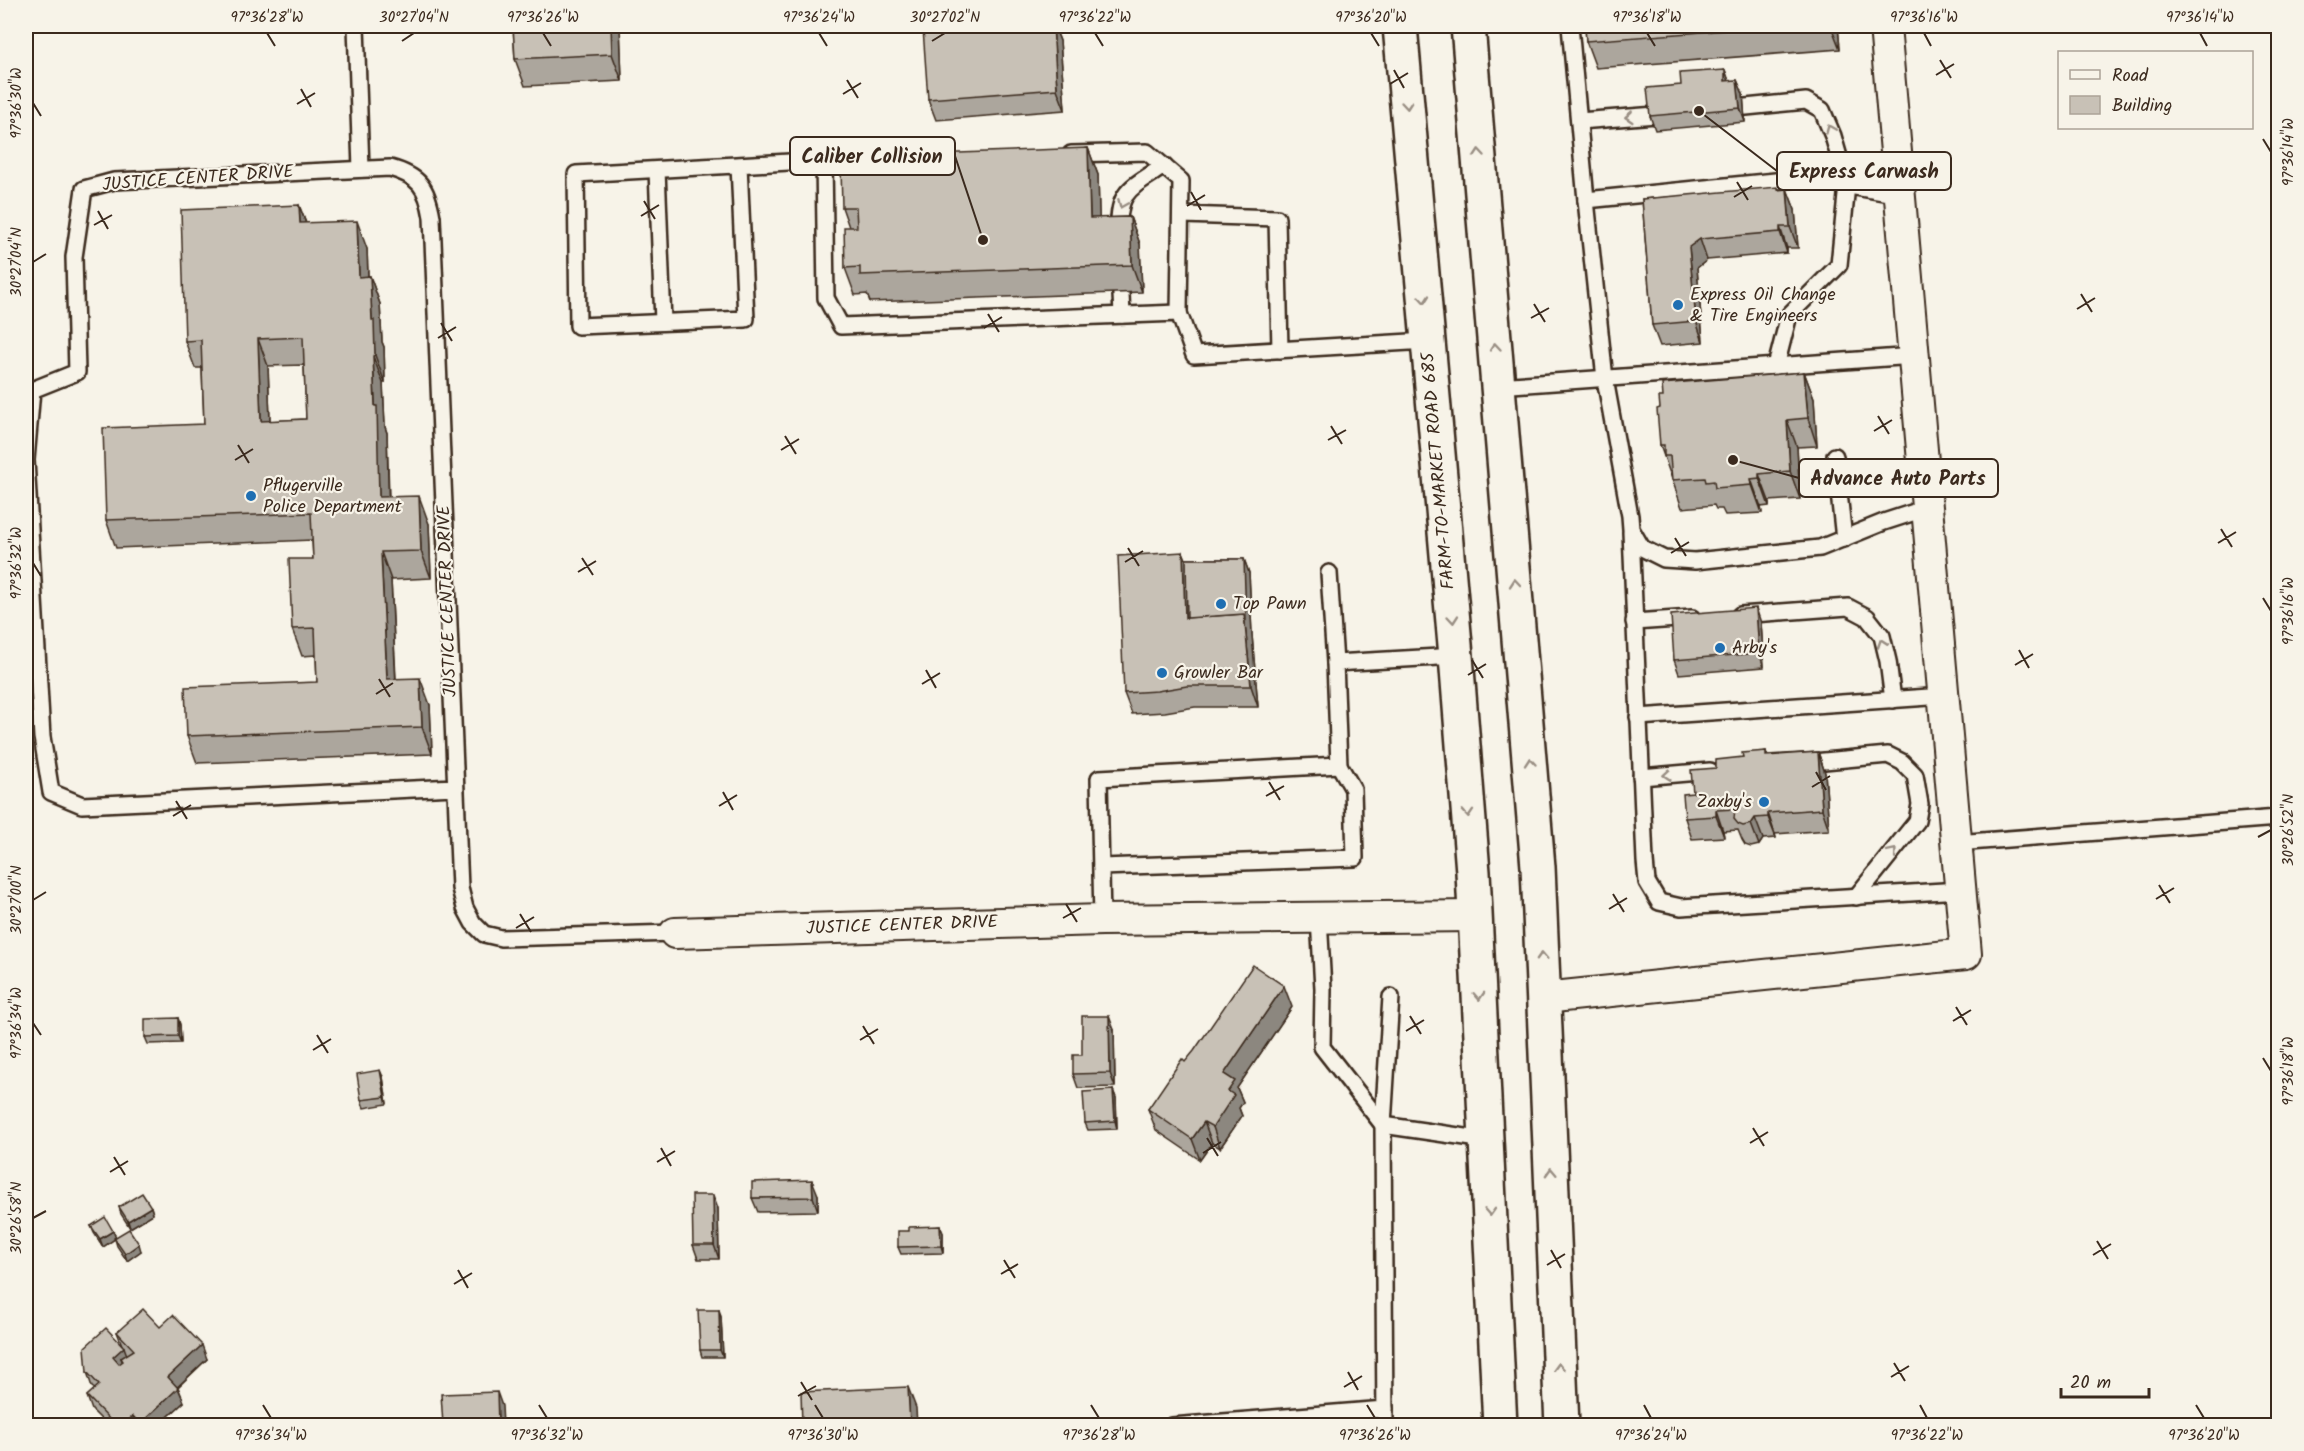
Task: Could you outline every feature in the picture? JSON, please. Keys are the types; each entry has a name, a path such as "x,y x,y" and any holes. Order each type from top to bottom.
{"main road":[{"name":"FARM-TO-MARKET ROAD 685","path":"1400,26 1456,656 1475,916 1500,1425"},
{"path":"1468,26 1538,867 1562,1425"}],"street":[{"path":"1544,998 1966,954 1886,26"},
{"name":"JUSTICE CENTER DRIVE","path":"675,933 1102,920 1475,916"}],"lane":[{"path":"356,26 361,169"},
{"path":"1570,26 1605,379 1630,516 1647,882 1659,902 1681,907 1960,890"},
{"path":"1710,110 1806,101 1822,110 1833,136 1847,185 1839,266 1789,315 1776,366"},
{"path":"1579,121 1687,112"},
{"path":"1051,155 1147,152 1181,181 1179,313 1194,355 1427,341"},
{"path":"739,165 746,319 578,326 576,174 824,160 884,159"},
{"path":"824,160 826,298 841,326 1179,313"},
{"path":"1122,315 1118,211 1129,188 1164,166"},
{"name":"JUSTICE CENTER DRIVE","path":"455,787 82,805 51,792 42,737 26,460 32,390 77,372 74,257 84,189 114,181 390,168 408,173 420,184 429,200 430,208 460,888 465,908 473,923 484,934 501,938 675,933"},
{"path":"657,170 663,322"},
{"path":"1586,200 1805,178 1900,195"},
{"path":"1182,215 1277,218 1280,351"},
{"path":"1498,386 1914,356"},
{"path":"1835,456 1844,539"},
{"path":"1631,529 1642,548 1649,552 1664,559 1695,561 1820,548 1884,522 1927,508"},
{"path":"1101,867 1355,858 1353,789 1339,765 1329,573"},
{"path":"1729,615 1848,607 1867,617 1882,636 1893,700"},
{"path":"1634,622 1705,617"},
{"path":"1335,663 1456,656"},
{"path":"1638,717 1944,696"},
{"path":"1782,765 1888,755 1902,762 1915,775 1920,804 1917,821 1856,897"},
{"path":"1102,920 1099,778 1339,765"},
{"path":"1641,777 1723,770"},
{"path":"1956,843 2278,818"},
{"path":"1319,918 1323,989 1322,1047 1383,1125 1486,1140"},
{"path":"1385,1425 1383,1125 1392,997"},
{"path":"1179,1425 1385,1409"}],"building":[{"path":"513,26 611,26 612,54 515,59"},
{"path":"1053,26 1057,89 928,99 923,29"},
{"path":"1585,26 1781,26 1586,41"},
{"path":"1725,70 1725,81 1737,80 1740,108 1650,116 1647,88 1681,85 1680,73"},
{"path":"1088,148 1090,218 1130,217 1132,265 860,275 860,267 845,268 844,227 857,227 856,207 842,207 841,168 854,167 854,157"},
{"name":"Express Oil Change & Tire Engineers","path":"1778,187 1778,190 1787,189 1790,227 1780,227 1780,232 1700,239 1689,247 1696,321 1652,325 1642,199"},
{"name":"Pflugerville Police Department","path":"299,205 300,223 357,221 359,277 370,276 372,320 374,320 375,355 373,356 375,406 377,406 379,497 419,496 421,551 381,552 387,679 420,678 422,727 187,736 185,687 317,682 315,628 292,629 289,559 313,559 311,513 106,520 103,428 204,424 201,340 185,341 181,210","holes":["303,337 306,419 261,421 258,339"]},
{"path":"1804,372 1808,418 1787,420 1790,471 1759,474 1759,478 1751,479 1752,485 1715,488 1714,481 1706,482 1705,478 1672,480 1670,456 1664,456 1664,445 1660,445 1657,409 1660,408 1659,397 1663,397 1662,384"},
{"path":"1183,552 1185,618 1244,614 1251,686 1187,686 1124,693 1118,556"},
{"name":"Top Pawn","path":"1186,559 1244,559 1246,621 1244,614 1187,618"},
{"name":"Arby's","path":"1756,608 1759,653 1674,660 1671,615"},
{"path":"1766,751 1766,756 1818,752 1822,809 1768,813 1768,817 1755,818 1751,824 1743,826 1734,819 1735,809 1716,810 1716,816 1685,818 1683,794 1693,793 1691,770 1716,768 1716,760 1743,757 1742,753"},
{"path":"1253,965 1284,986 1224,1074 1235,1081 1228,1091 1234,1095 1213,1127 1204,1122 1192,1139 1148,1109 1182,1059 1185,1062 1194,1051"},
{"path":"1082,1016 1109,1016 1110,1073 1073,1074 1073,1055 1082,1055"},
{"path":"178,1018 178,1036 145,1037 145,1019"},
{"path":"380,1070 385,1097 361,1100 357,1074"},
{"path":"1113,1090 1115,1121 1085,1123 1083,1092"},
{"path":"812,1180 813,1197 752,1198 752,1182"},
{"path":"142,1193 151,1207 128,1221 119,1207"},
{"path":"692,1195 713,1195 714,1245 693,1245"},
{"path":"105,1217 113,1231 100,1239 91,1226"},
{"path":"940,1226 941,1246 898,1247 898,1231 909,1231 909,1227"},
{"path":"129,1229 139,1244 125,1254 114,1238"},
{"path":"143,1309 160,1327 173,1315 202,1345 168,1377 178,1388 140,1424 133,1416 123,1425 115,1425 87,1396 99,1385 87,1372 85,1347 106,1328 124,1347 113,1357 119,1364 123,1361 121,1358 134,1350 117,1332"},
{"path":"698,1310 719,1310 720,1350 700,1350"},
{"path":"908,1387 910,1425 802,1425 801,1392"},
{"path":"497,1392 498,1425 443,1425 441,1394"}],"place":[{"name":"Express Carwash","path":"1699,111"},
{"name":"Caliber Collision","path":"983,240"},
{"name":"Express Oil Change & Tire Engineers","path":"1678,305"},
{"name":"Advance Auto Parts","path":"1733,460"},
{"name":"Pflugerville Police Department","path":"251,496"},
{"name":"Top Pawn","path":"1221,604"},
{"name":"Arby's","path":"1720,648"},
{"name":"Growler Bar","path":"1162,673"},
{"name":"Zaxby's","path":"1764,802"}]}
